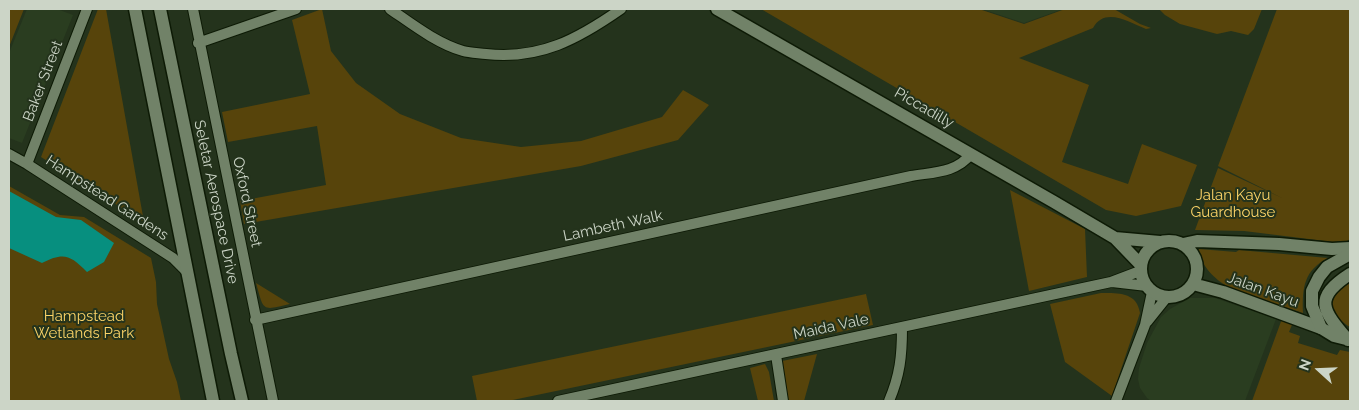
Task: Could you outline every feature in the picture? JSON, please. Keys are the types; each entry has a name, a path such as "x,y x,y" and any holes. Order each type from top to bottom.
{"street":[{"name":"Baker Street","path":"27,164 87,9"},
{"path":"135,9 213,401"},
{"name":"Seletar Aerospace Drive","path":"160,9 242,401"},
{"name":"Oxford Street","path":"192,9 273,401"},
{"path":"198,43 296,9"},
{"path":"390,9 427,34 464,52 501,56 541,51 574,39 621,9"},
{"name":"Piccadilly","path":"717,9 1115,238 1141,268"},
{"name":"Hampstead Gardens","path":"9,154 173,258 186,271"},
{"name":"Lambeth Walk","path":"255,320 954,168 964,162 971,154"},
{"name":"Piccadilly","path":"1115,238 1160,242"},
{"path":"1174,240 1183,244 1195,258 1197,266 1196,276 1193,284 1182,294 1167,297 1150,289 1143,282 1141,268 1147,251 1160,242 1174,240"},
{"path":"1183,244 1197,241 1279,244 1332,249 1350,248"},
{"name":"Jalan Kayu","path":"1321,328 1312,306 1312,291 1327,267 1350,254"},
{"name":"Maida Vale","path":"558,401 1111,282 1141,268"},
{"name":"Jalan Kayu","path":"1349,340 1333,322 1327,310 1325,300 1334,285 1350,274"},
{"name":"Maida Vale","path":"1111,282 1150,289"},
{"name":"Jalan Kayu","path":"1193,284 1223,292 1321,328 1334,336 1349,340"},
{"path":"1116,401 1145,325 1150,289"},
{"path":"1145,325 1167,297"},
{"path":"889,401 895,387 902,356 902,328"},
{"path":"776,354 783,401"}],"shaded area":[{"path":"27,9 57,9 73,15 22,143 9,138 9,53"},
{"path":"982,9 1063,9 1024,23"},
{"path":"1190,298 1215,298 1276,319 1245,401 1151,401 1140,388 1138,379 1139,368 1147,343 1161,317 1170,309"}],"green space":[{"path":"9,9 24,9 9,47"},
{"path":"98,9 106,9 144,222 41,157"},
{"path":"322,9 331,51 356,83 400,114 461,138 521,147 581,141 662,117 683,90 709,105 678,140 581,166 244,224 240,201 326,185 317,126 228,142 222,112 310,94 292,20"},
{"path":"761,9 979,9 1024,24 1065,9 1114,9 1151,28 1146,29 1118,18 1104,18 1098,21 1093,28 1019,58 1089,85 1062,162 1128,184 1142,144 1197,165 1181,206 1136,216 1106,210"},
{"path":"1159,9 1262,9 1254,29 1248,35 1231,31 1217,34 1180,24"},
{"path":"1277,9 1350,9 1350,239 1347,241 1333,242 1244,231 1195,230 1218,168 1282,198 1218,166"},
{"name":"Hampstead Wetlands Park","path":"9,186 60,215 84,217 151,258 156,282 157,304 169,359 181,401 9,401"},
{"path":"1010,190 1085,229 1087,277 1029,291"},
{"name":"Jalan Kayu Guardhouse","path":"1199,249 1236,252 1239,250 1328,258 1309,274 1304,288 1303,313 1247,295 1224,284 1205,266"},
{"path":"1350,280 1350,327 1338,317 1331,304 1334,294"},
{"path":"256,283 290,304 274,308 265,307"},
{"path":"1101,293 1120,294 1131,297 1138,306 1140,313 1112,396 1065,362 1050,304"},
{"path":"866,294 873,325 508,401 477,401 472,376"},
{"path":"1283,316 1294,320 1289,332 1300,336 1298,343 1337,355 1340,350 1350,352 1350,401 1252,401"},
{"path":"817,354 804,401 787,401 782,361"},
{"path":"765,364 769,372 774,401 758,401 750,368"}],"water":[{"path":"9,191 56,217 81,220 114,243 104,262 87,272 76,262 66,257 56,257 42,263 9,248"}]}
